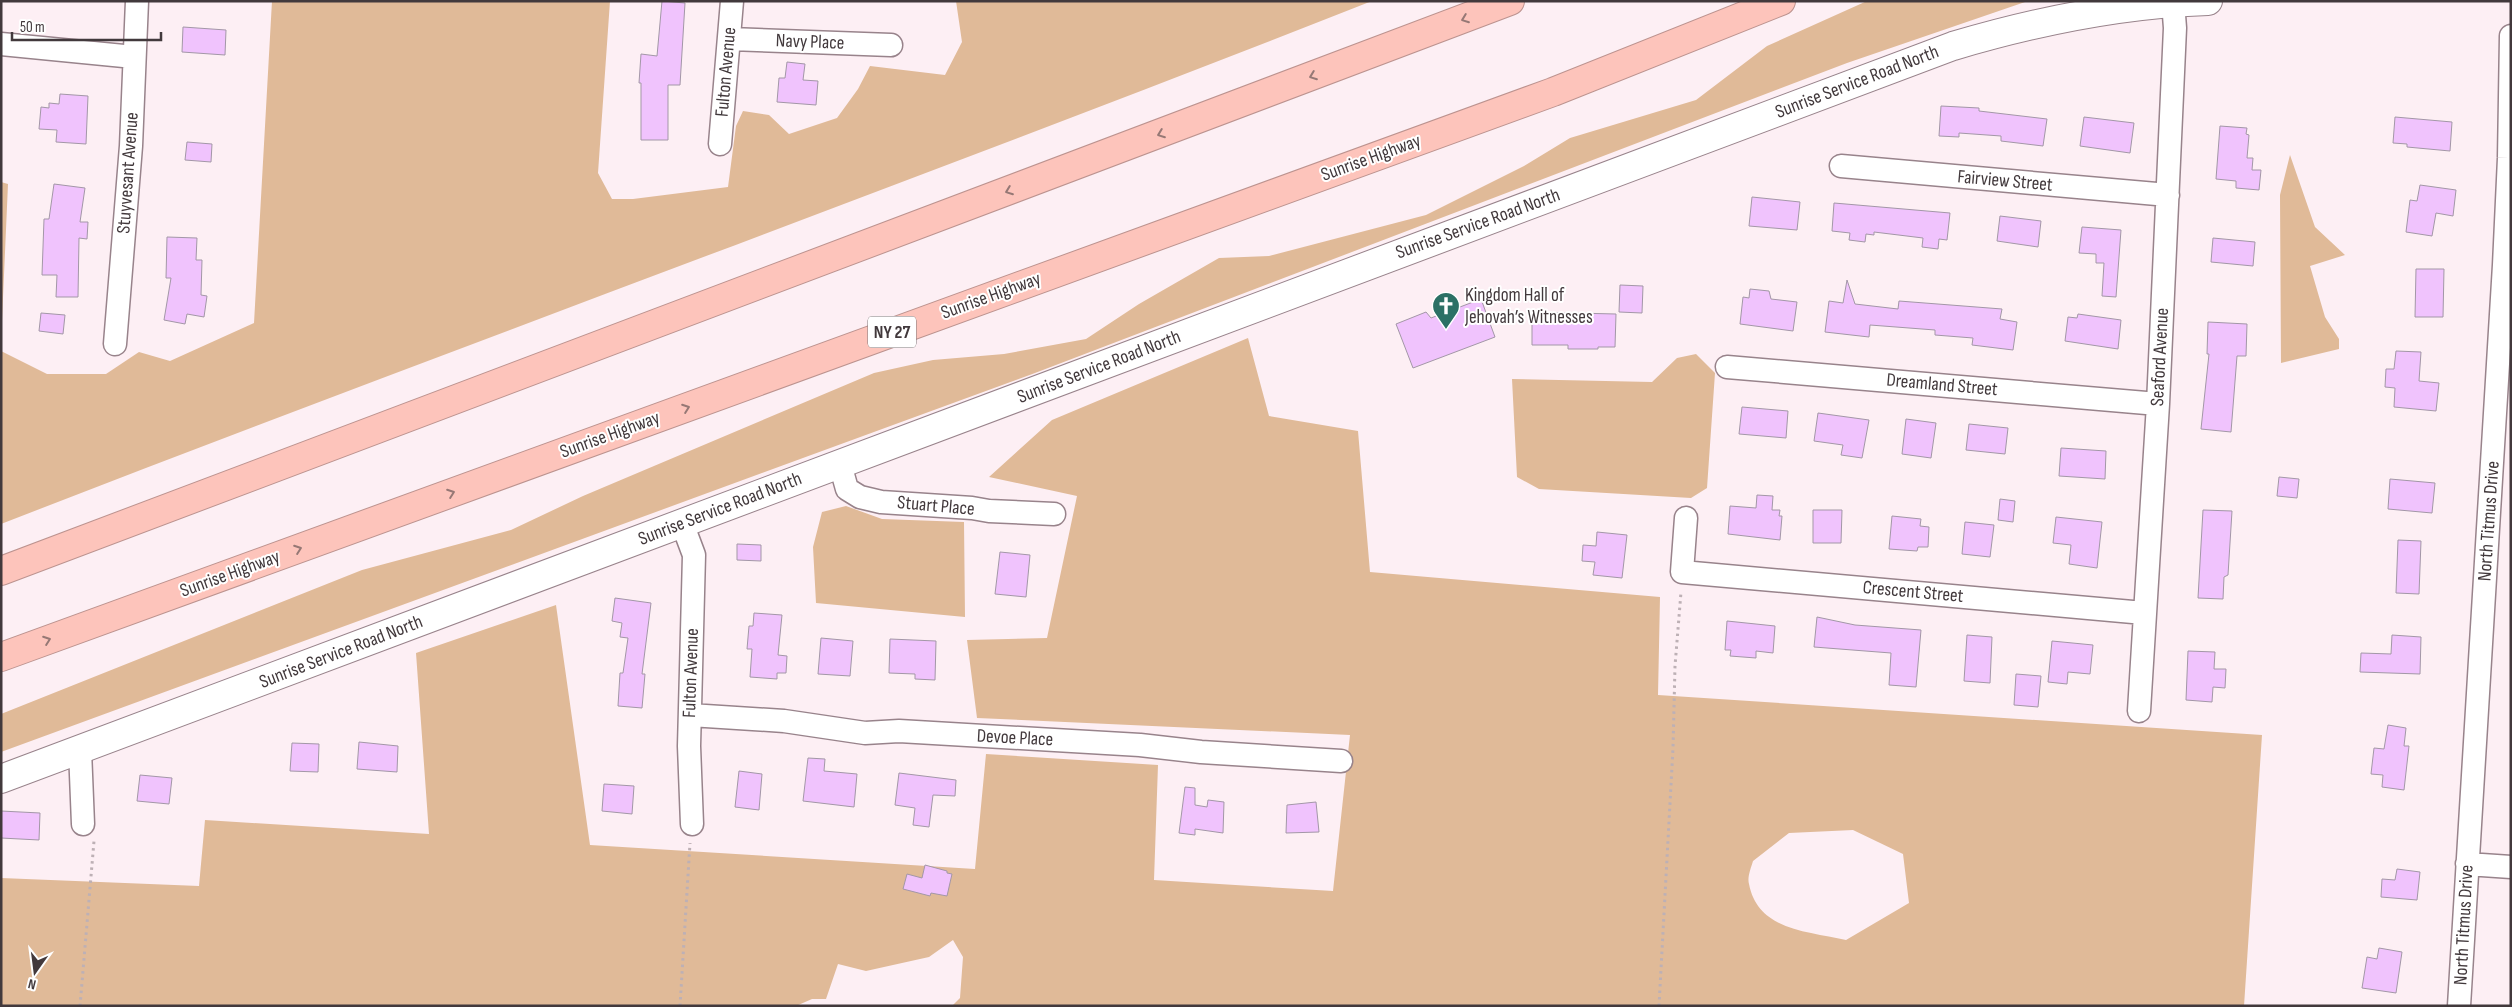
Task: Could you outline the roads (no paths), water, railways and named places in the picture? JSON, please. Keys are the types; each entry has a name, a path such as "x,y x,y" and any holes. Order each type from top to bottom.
{"highway":[{"path":"1,571 1510,1"},
{"name":"Sunrise Highway","path":"1,657 1534,98 1781,1"}],"street":[{"name":"Stuyvesant Avenue","path":"115,344 131,146 137,1"},
{"name":"Fulton Avenue","path":"720,144 732,1"},
{"name":"Sunrise Service Road North","path":"1,779 1953,46 2058,18 2135,5 2208,1"},
{"name":"Seaford Avenue","path":"2139,711 2158,404 2168,196 2175,28 2173,2"},
{"name":"North Titmus Drive","path":"2459,1006 2467,864 2503,427 2511,36"},
{"name":"Navy Place","path":"730,39 891,45"},
{"path":"1,44 134,57"},
{"name":"Fairview Street","path":"1841,166 2168,196"},
{"name":"Dreamland Street","path":"1727,367 2158,404"},
{"name":"Stuart Place","path":"840,464 847,489 881,502 972,508 988,512 1054,514"},
{"name":"Crescent Street","path":"1686,518 1682,572 2144,613"},
{"name":"Fulton Avenue","path":"682,523 694,555 690,715 692,824"},
{"name":"Devoe Place","path":"690,715 784,721 865,733 899,731 1140,745 1202,752 1341,761"},
{"path":"80,750 83,824"},
{"path":"2467,864 2511,867"}],"place":[{"name":"Kingdom Hall of Jehovah’s Witnesses","path":"1446,330"}]}
